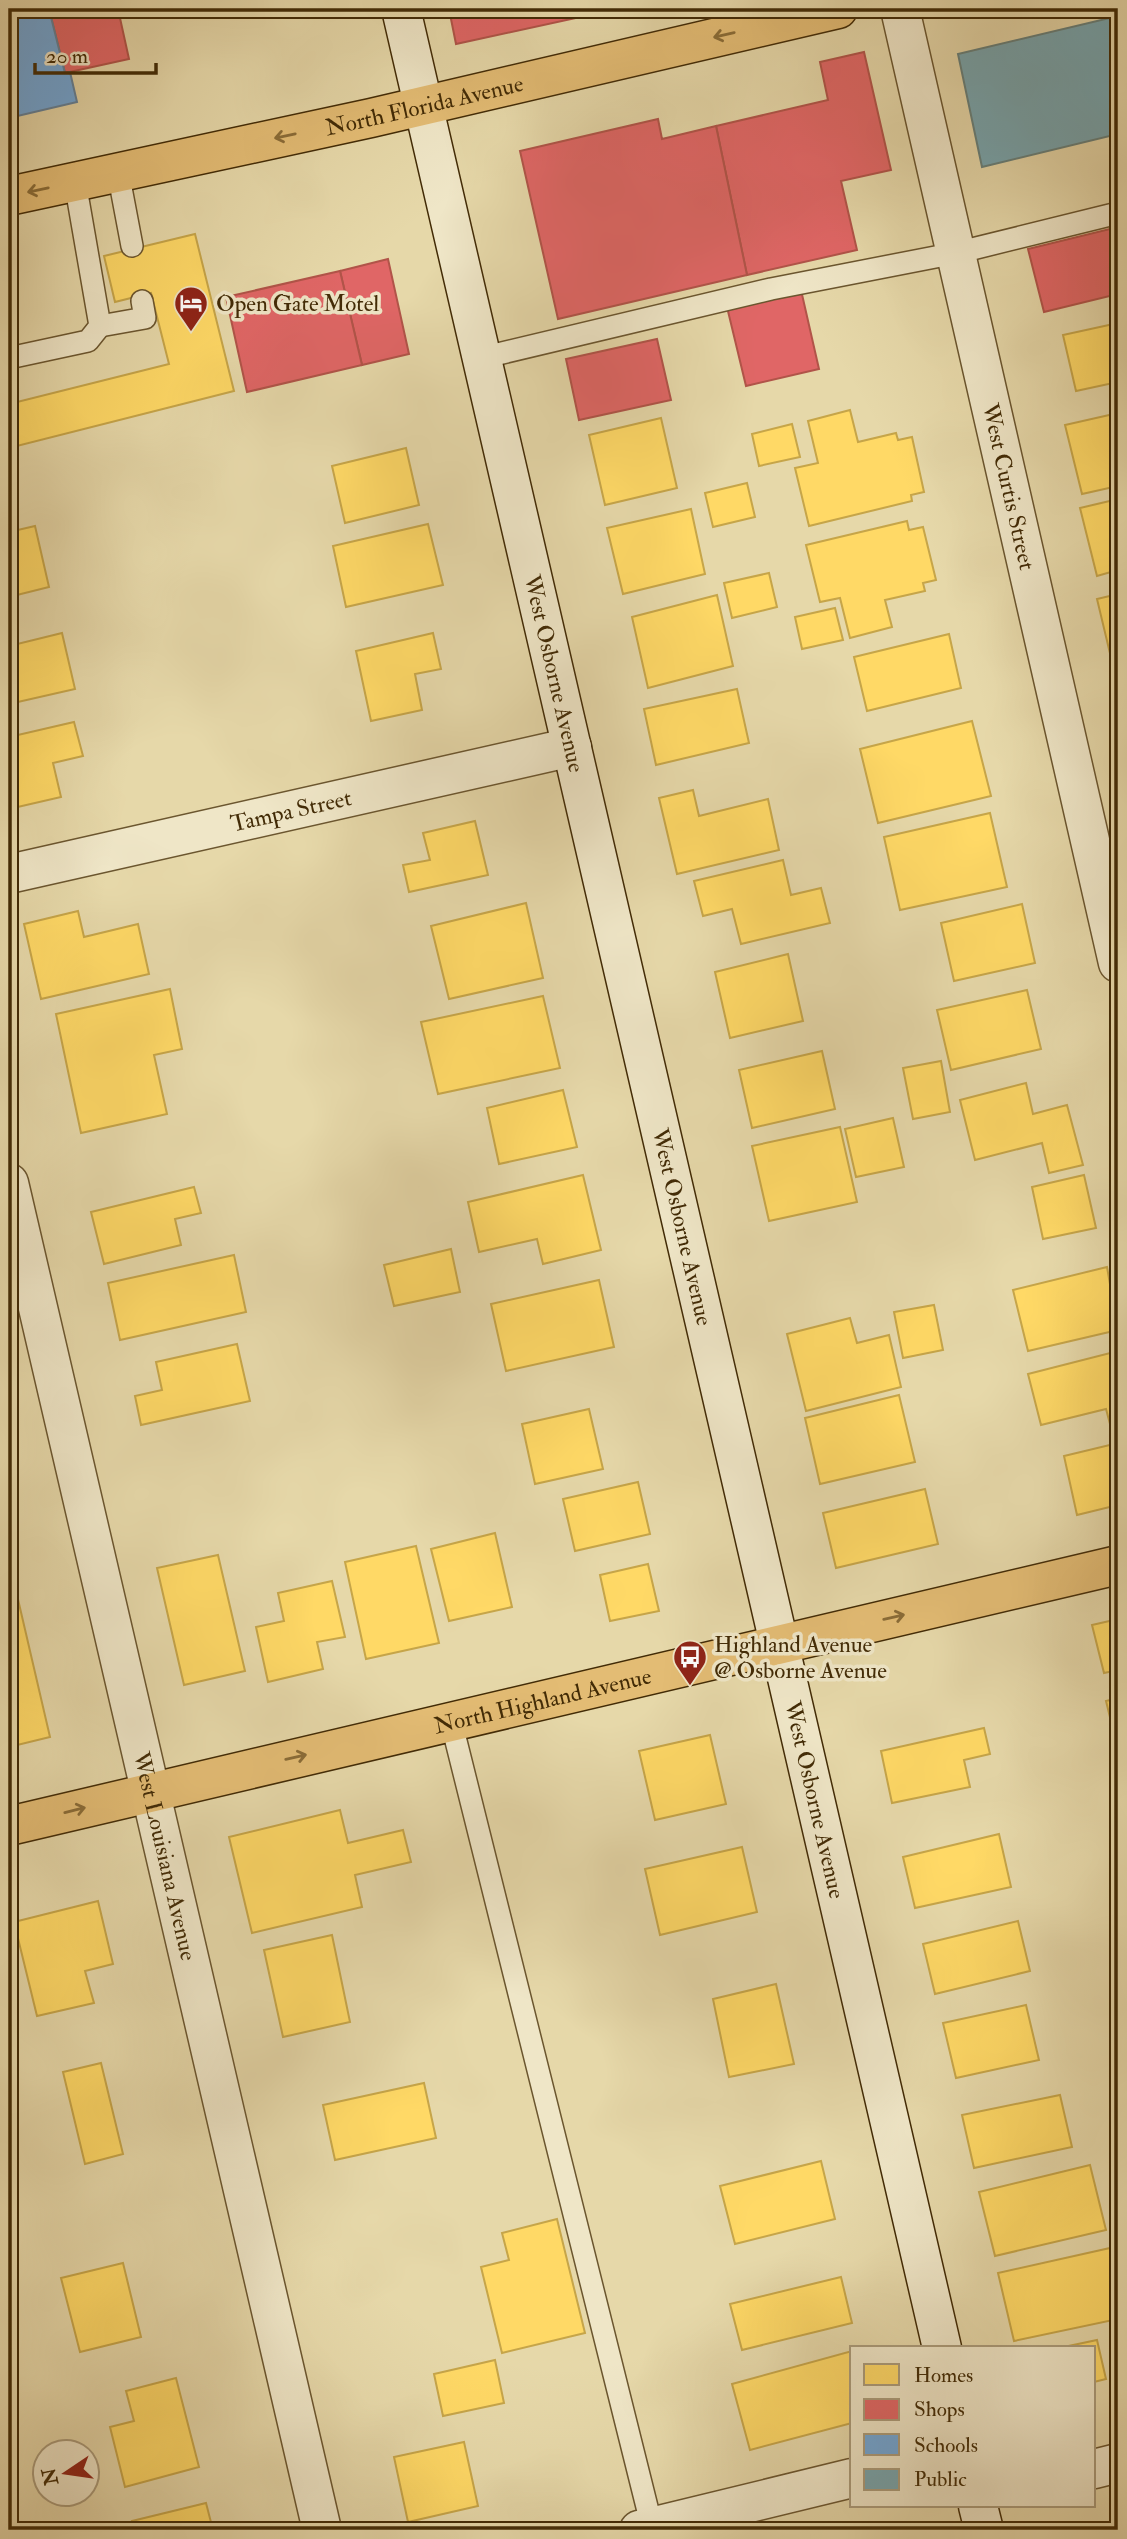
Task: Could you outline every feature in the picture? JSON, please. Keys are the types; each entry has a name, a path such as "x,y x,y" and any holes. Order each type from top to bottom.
{"main road":[{"name":"North Florida Avenue","path":"9,196 423,105 838,9"},
{"name":"North Highland Avenue","path":"9,1826 1118,1565"}],"street":[{"name":"West Osborne Avenue","path":"401,9 942,2346"},
{"name":"West Curtis Street","path":"900,9 1118,963"},
{"name":"Tampa Street","path":"9,874 572,747"},
{"name":"West Louisiana Avenue","path":"9,1183 322,2530"},
{"path":"1096,2468 1118,2463"},
{"path":"646,2529 850,2478"},
{"path":"978,2508 984,2530"}],"lane":[{"path":"118,173 132,246"},
{"path":"75,182 100,327"},
{"path":"481,358 771,289 956,253 1118,213"},
{"path":"9,358 88,341 100,327 145,318 142,301"},
{"path":"450,1721 646,2529"}],"building: Homes":[{"name":"Open Gate Motel","path":"195,234 234,391 9,448 9,404 169,364 151,293 115,302 104,256"},
{"path":"1118,323 1118,382 1076,391 1063,335"},
{"path":"850,410 858,442 896,433 898,440 912,437 924,492 911,495 912,501 809,526 795,468 818,463 808,421"},
{"path":"1118,413 1118,486 1082,494 1065,425"},
{"path":"661,418 677,488 605,505 589,435"},
{"path":"792,424 800,457 759,466 752,434"},
{"path":"406,448 419,505 345,523 332,466"},
{"path":"747,483 755,517 713,527 705,493"},
{"path":"1118,499 1118,570 1097,576 1080,508"},
{"path":"691,509 705,574 623,594 607,528"},
{"path":"907,521 909,530 923,527 936,580 923,583 925,591 885,600 892,627 850,638 840,598 820,602 806,545"},
{"path":"428,524 443,585 346,607 333,546"},
{"path":"35,526 49,587 9,597 9,532"},
{"path":"769,573 777,607 732,618 724,583"},
{"path":"1118,594 1118,664 1113,666 1097,599"},
{"path":"717,595 733,666 648,688 632,617"},
{"path":"835,608 843,640 802,649 795,617"},
{"path":"62,633 75,689 9,704 9,646"},
{"path":"433,633 441,669 415,674 422,710 371,721 356,651"},
{"path":"949,634 961,688 867,711 854,657"},
{"path":"737,689 749,743 656,765 644,709"},
{"path":"972,721 991,796 878,823 860,749"},
{"path":"74,722 83,756 53,763 61,797 9,809 9,737"},
{"path":"693,790 699,816 768,799 779,850 677,874 659,798"},
{"path":"990,813 1007,887 900,910 884,837"},
{"path":"475,821 488,875 409,892 403,865 430,860 423,833"},
{"path":"783,860 791,895 821,888 830,923 741,944 732,909 703,916 694,881"},
{"path":"526,903 543,978 449,999 431,926"},
{"path":"1022,904 1035,963 954,981 941,923"},
{"path":"78,911 84,937 138,924 149,974 41,999 24,924"},
{"path":"788,954 803,1021 730,1038 715,972"},
{"path":"170,989 182,1049 154,1055 167,1114 81,1133 56,1014"},
{"path":"1027,990 1041,1049 951,1070 937,1010"},
{"path":"543,996 560,1068 438,1094 421,1022"},
{"path":"822,1051 835,1109 752,1128 739,1070"},
{"path":"941,1061 950,1112 913,1119 903,1068"},
{"path":"1026,1083 1033,1114 1067,1105 1083,1165 1049,1173 1042,1143 975,1160 960,1100"},
{"path":"563,1090 577,1147 499,1164 487,1108"},
{"path":"893,1118 904,1167 856,1177 845,1129"},
{"path":"840,1127 857,1202 769,1221 752,1146"},
{"path":"583,1175 601,1250 543,1264 537,1239 479,1252 468,1202"},
{"path":"1084,1175 1096,1228 1043,1239 1032,1187"},
{"path":"194,1187 201,1213 175,1219 181,1245 104,1264 91,1212"},
{"path":"451,1249 460,1292 394,1306 384,1265"},
{"path":"234,1255 246,1312 120,1340 108,1283"},
{"path":"1107,1267 1118,1330 1028,1351 1013,1290"},
{"path":"599,1280 614,1347 506,1371 491,1304"},
{"path":"934,1305 943,1350 903,1358 894,1312"},
{"path":"850,1318 857,1343 889,1335 901,1387 806,1411 787,1334"},
{"path":"237,1344 250,1401 141,1425 135,1396 162,1390 156,1362"},
{"path":"1118,1351 1118,1434 1113,1435 1106,1409 1041,1425 1028,1374"},
{"path":"899,1395 915,1462 820,1484 805,1418"},
{"path":"589,1409 603,1469 535,1484 522,1424"},
{"path":"1118,1443 1118,1505 1077,1515 1064,1456"},
{"path":"638,1482 650,1534 575,1551 563,1499"},
{"path":"925,1489 938,1544 836,1568 823,1513"},
{"path":"495,1533 512,1607 449,1621 431,1549"},
{"path":"416,1546 439,1643 366,1659 345,1562"},
{"path":"218,1555 245,1671 184,1685 157,1568"},
{"path":"648,1564 659,1611 610,1621 600,1575"},
{"path":"332,1581 345,1637 317,1642 323,1669 268,1682 256,1627 284,1621 278,1593"},
{"path":"17,1595 50,1737 9,1747 9,1597"},
{"path":"1118,1619 1118,1670 1104,1673 1092,1625"},
{"path":"1118,1698 1118,1750 1106,1701"},
{"path":"984,1728 990,1754 964,1760 970,1787 892,1803 881,1751"},
{"path":"710,1735 726,1804 655,1820 639,1751"},
{"path":"340,1810 348,1843 403,1830 411,1862 355,1875 362,1907 252,1933 229,1837"},
{"path":"999,1834 1011,1887 915,1908 903,1857"},
{"path":"742,1847 757,1912 660,1935 645,1869"},
{"path":"98,1901 113,1964 85,1971 94,2003 37,2016 14,1922"},
{"path":"1018,1921 1030,1971 935,1994 923,1944"},
{"path":"332,1935 350,2022 283,2037 264,1950"},
{"path":"776,1984 794,2064 729,2077 713,1999"},
{"path":"1026,2005 1039,2060 956,2078 943,2023"},
{"path":"101,2063 123,2154 85,2164 63,2072"},
{"path":"424,2083 436,2138 335,2160 323,2105"},
{"path":"1060,2095 1072,2147 974,2168 962,2115"},
{"path":"821,2161 835,2219 735,2244 720,2186"},
{"path":"1090,2165 1106,2230 995,2256 979,2192"},
{"path":"557,2219 585,2333 502,2353 481,2267 509,2260 502,2233"},
{"path":"1110,2248 1118,2284 1118,2319 1014,2341 998,2273"},
{"path":"123,2263 141,2337 80,2352 61,2278"},
{"path":"841,2277 852,2323 742,2350 730,2304"},
{"path":"1097,2340 1106,2379 1096,2382 1096,2346 1068,2346"},
{"path":"850,2352 850,2424 750,2450 732,2384"},
{"path":"495,2360 504,2403 443,2416 434,2374"},
{"path":"176,2378 199,2467 125,2487 110,2427 134,2421 126,2391"},
{"path":"464,2442 478,2506 408,2522 394,2457"},
{"path":"206,2503 213,2530 135,2530 132,2521"}],"building: Shops":[{"path":"49,9 118,9 129,59 65,73"},
{"path":"449,9 617,9 456,44"},
{"path":"864,52 891,170 841,181 857,250 747,275 716,126 828,100 820,62"},
{"path":"658,119 662,139 716,126 747,275 558,319 520,151"},
{"path":"1118,227 1118,294 1044,312 1028,249"},
{"path":"388,259 409,354 362,365 340,271"},
{"path":"340,271 362,365 247,392 226,297"},
{"path":"801,290 819,369 746,386 727,307"},
{"path":"657,339 671,400 579,420 566,359"}],"building: Schools":[{"path":"9,9 49,9 65,73 70,72 77,102 9,118"}],"building: Public":[{"path":"1118,16 1118,134 982,167 958,54"}],"place":[{"name":"Open Gate Motel","path":"191,333"},
{"name":"Highland Avenue @ Osborne Avenue","path":"690,1687"}]}
